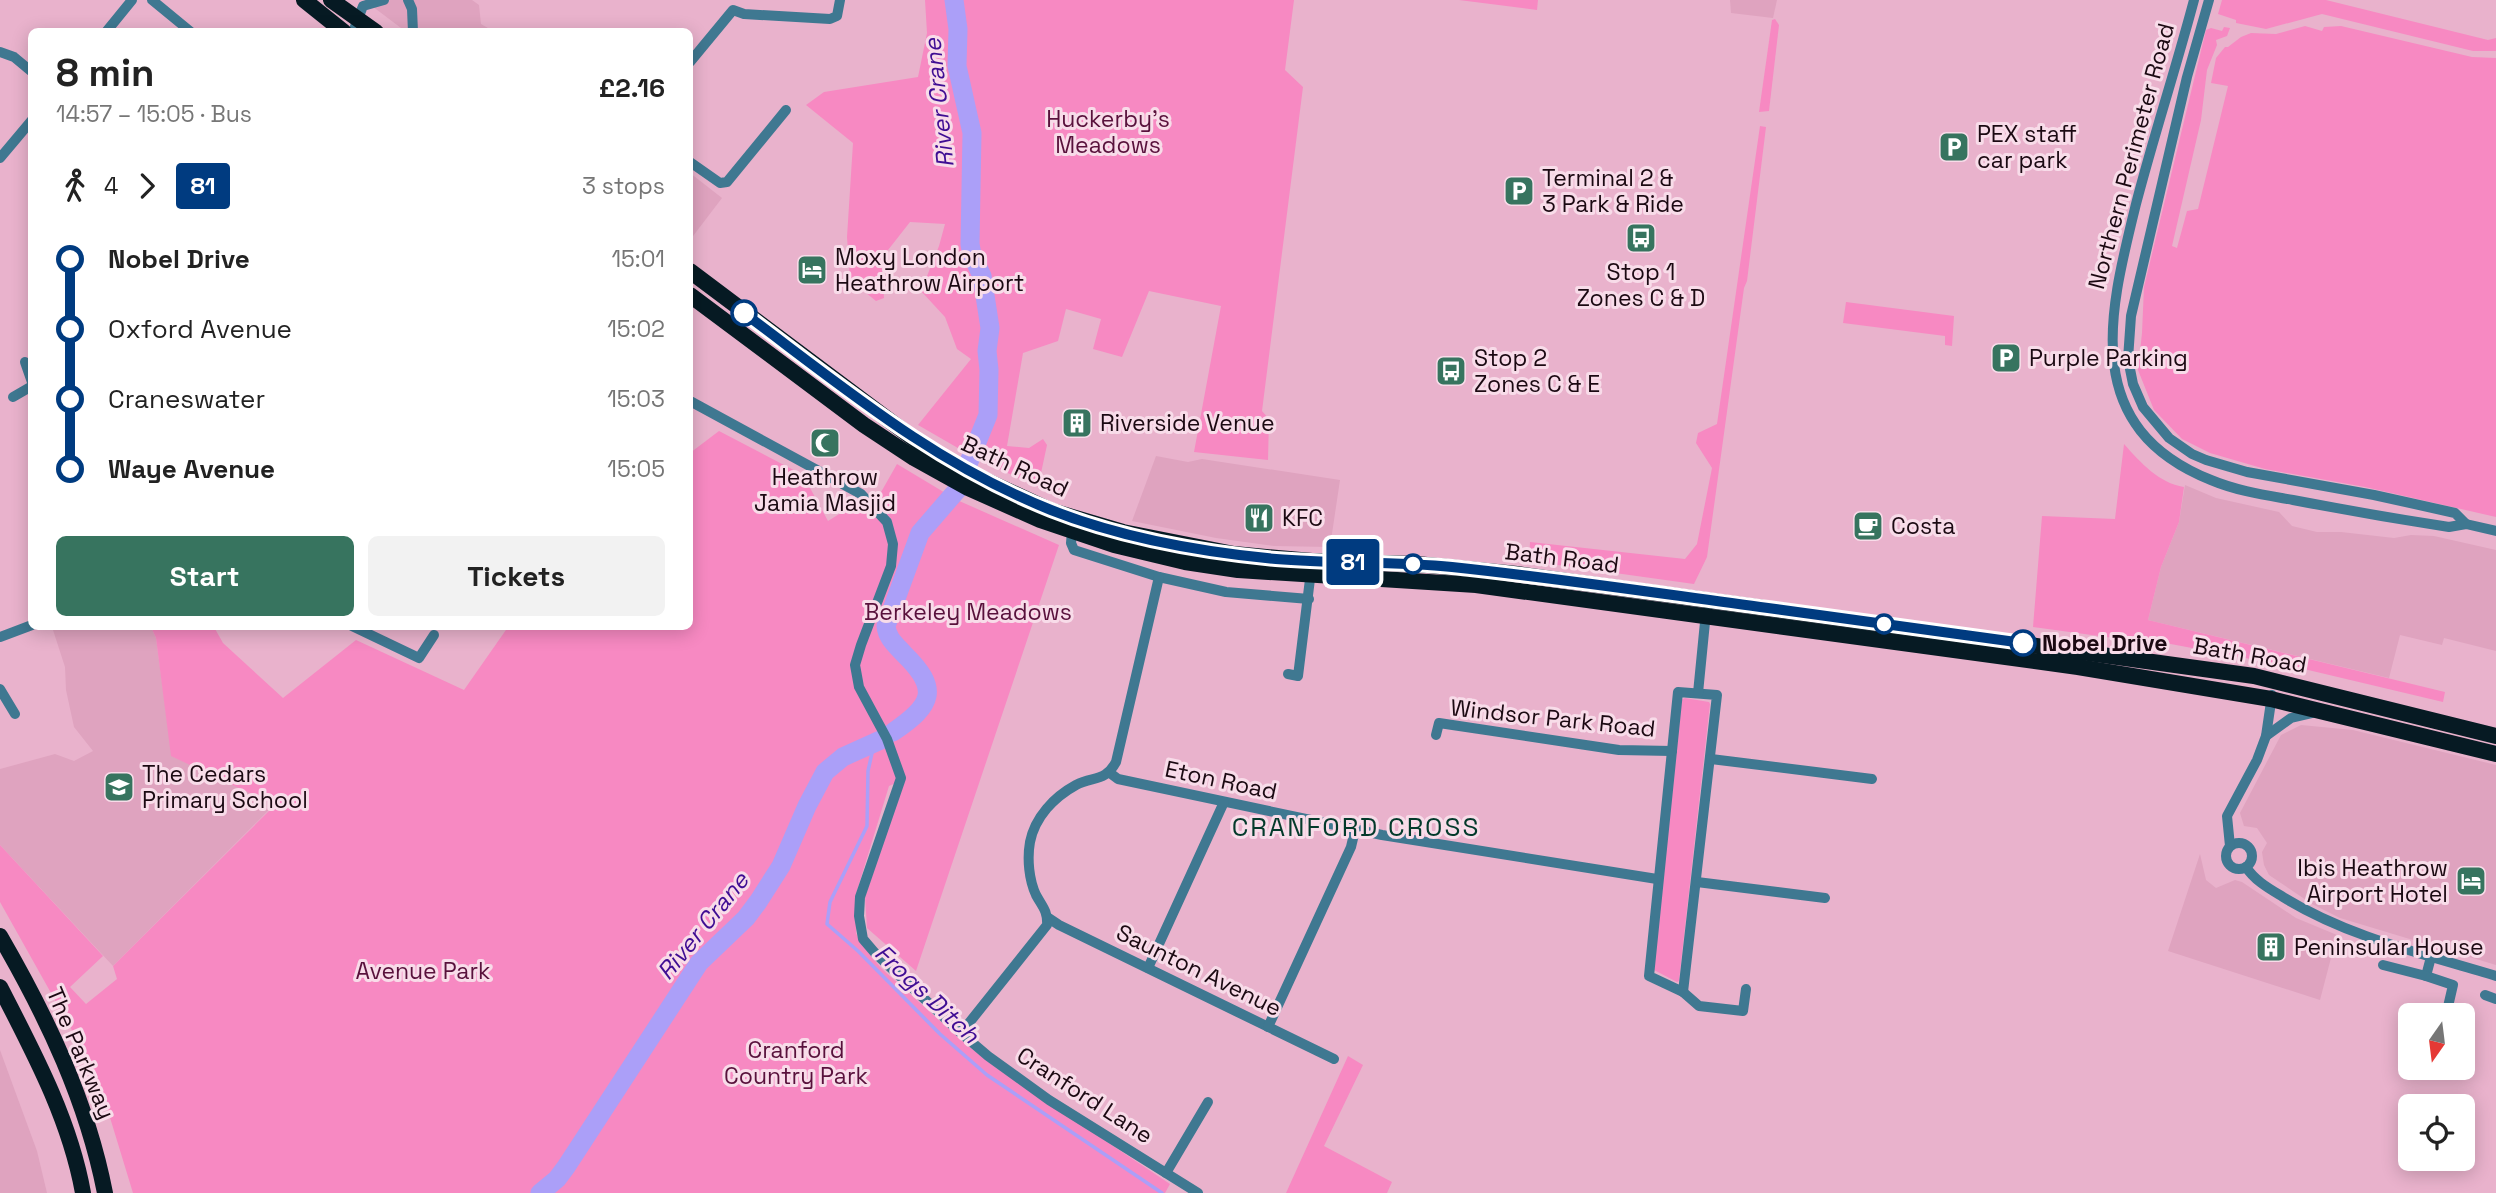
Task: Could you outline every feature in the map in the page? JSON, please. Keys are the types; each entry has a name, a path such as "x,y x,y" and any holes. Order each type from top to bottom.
{"highway":[{"path":"304,0 339,28"},
{"path":"331,0 355,25"},
{"name":"Bath Road","path":"693,273 902,432 937,463"},
{"name":"Bath Road","path":"693,297 856,420 1040,520 1114,545 1185,562 1238,570 1442,566 2078,667 2270,705 2324,711 2496,754"},
{"name":"Bath Road","path":"971,481 1052,511 1123,532 1311,568"},
{"name":"Bath Road","path":"1707,608 2087,652 2253,676 2496,736"},
{"name":"The Parkway","path":"0,936 46,1018 71,1078 91,1134 105,1193"},
{"name":"The Parkway","path":"0,987 52,1094 76,1158 83,1193"}],"street":[{"path":"109,28 132,0"},
{"path":"152,0 186,28"},
{"path":"408,0 413,28"},
{"path":"693,58 732,5 744,14 830,19 837,16 840,0"},
{"name":"Northern Perimeter Road","path":"2194,0 2148,157 2115,294 2111,340 2113,369 2126,406 2138,427 2159,450 2172,460 2213,481 2241,490 2337,509 2449,527 2466,524 2496,531"},
{"name":"Northern Perimeter Road","path":"2209,0 2187,77 2131,316 2128,359 2133,384 2143,407 2169,438 2192,454 2207,460 2247,472 2455,513 2466,524"},
{"path":"355,25 363,6 378,1"},
{"path":"0,52 13,57 28,69"},
{"path":"693,164 720,183 727,182 786,110"},
{"path":"0,158 28,125"},
{"path":"26,362 28,369"},
{"path":"13,397 28,387"},
{"name":"Cranford Lane","path":"693,403 861,494 887,522 893,544 891,566 860,645 855,665 859,687 887,739 901,778 860,897 860,930 863,939 988,1056 1049,1100 1198,1193"},
{"path":"1072,532 1071,543 1074,550 1159,577 1226,592 1309,599"},
{"path":"1298,676 1311,568"},
{"path":"961,1033 1046,925 1045,908 1036,895 1030,877 1029,855 1034,828 1053,801 1077,785 1110,773 1116,762 1159,577"},
{"path":"1698,693 1707,608"},
{"path":"0,637 28,626"},
{"path":"360,630 419,658 434,635"},
{"path":"2230,846 2237,843 2249,846 2252,857 2246,867 2238,869 2228,862 2226,854 2230,846 2227,816 2257,760 2266,736 2276,682"},
{"path":"0,689 15,714"},
{"path":"1683,992 1717,695 1678,692 1648,976 1683,992 1699,1006 1743,1016 1746,989"},
{"path":"2266,736 2291,718 2324,711"},
{"name":"Windsor Park Road","path":"1436,735 1439,723 1619,750 1672,751"},
{"path":"1711,759 1872,779"},
{"name":"Eton Road","path":"1110,773 1118,779 1355,830 1657,879"},
{"path":"1148,968 1224,802"},
{"path":"1268,1027 1351,847 1355,830"},
{"path":"2246,867 2251,875 2269,888 2307,912 2341,927 2496,976"},
{"path":"1696,882 1825,898"},
{"name":"Saunton Avenue","path":"1047,916 1059,925 1334,1059"},
{"path":"2426,976 2431,957"},
{"path":"2383,965 2453,985 2449,1003"},
{"path":"1166,1173 1208,1102"}],"shaded area":[{"path":"364,0 472,0 479,5 481,24 488,28 401,28"},
{"path":"1730,0 1777,0 1773,18 1731,13"},
{"path":"693,175 722,198 693,236"},
{"path":"1156,456 1188,462 1202,459 1340,480 1330,547 1274,546 1216,538 1132,521"},
{"path":"2185,485 2216,498 2279,512 2292,526 2317,532 2394,538 2411,535 2434,536 2496,550 2496,651 2444,638 2442,645 2400,635 2389,678 2148,620 2161,567 2179,522"},
{"name":"The Cedars Primary School","path":"53,630 152,630 156,638 172,756 275,804 113,966 0,845 0,769 55,754 74,761 93,751 74,727 66,690 65,667"},
{"path":"2301,725 2353,730 2496,765 2496,965 2340,918 2312,904 2269,875 2262,852 2267,843 2257,828 2244,826 2240,813 2281,735"},
{"path":"2200,854 2206,880 2216,888 2235,880 2242,882 2296,918 2337,935 2320,1000 2168,951"},
{"path":"0,1050 37,1151 47,1193 0,1193"}],"green space":[{"name":"Huckerby's Meadows","path":"925,0 1294,0 1285,70 1303,87 1262,411 1269,419 1268,460 1194,452 1221,306 1149,291 1122,357 1093,349 1101,319 1066,309 1058,341 1023,353 1007,446 1029,448 1043,439 1047,445 1038,487 977,459 918,425 971,359 957,349 945,317 921,291 945,224 910,222 881,259 884,298 876,301 850,280 847,237 853,143 806,105 824,92 918,77 927,33"},
{"path":"1459,0 1538,0 1537,10"},
{"path":"2222,0 2326,0 2488,40 2496,38 2496,51 2473,51 2322,14 2266,29 2236,23 2236,20 2218,14"},
{"path":"1775,19 1779,25 1769,111 1759,112 1772,20"},
{"path":"2305,26 2322,31 2324,27 2341,26 2472,57 2496,58 2496,517 2365,487 2265,469 2210,453 2182,439 2154,410 2138,370 2144,287 2206,30 2211,28 2222,31 2224,27 2230,28 2227,36 2216,40 2217,45 2207,70 2201,120 2172,246 2177,248 2187,211 2198,209 2228,86 2211,83 2216,58 2225,47 2251,33 2276,34"},
{"path":"1760,126 1766,127 1747,281 1707,557 1694,584 1529,561 1530,542 1685,559 1697,544 1712,468 1696,443 1698,433 1717,424"},
{"path":"1846,302 1954,316 1952,346 1945,345 1945,336 1843,323"},
{"name":"Avenue Park","path":"719,431 803,475 828,521 857,503 876,501 897,464 957,500 1059,545 916,971 867,928 865,897 905,779 889,786 856,894 856,933 881,968 967,1045 995,1067 1170,1184 1165,1193 133,1193 97,1075 0,902 0,845 103,956 70,987 86,1004 117,979 113,966 275,805 171,756 156,638 152,630 216,630 223,643 283,698 356,640 464,690 506,630 693,630 693,451"},
{"path":"2124,444 2159,477 2184,487 2179,522 2161,567 2148,620 2445,692 2443,702 2304,669 2144,639 2143,642 2033,627 2042,516 2115,519"},
{"path":"1685,698 1710,704 1677,982 1654,970 1681,700"},
{"path":"1348,1056 1363,1065 1324,1146 1392,1182 1387,1193 1286,1193"}],"waterway":[{"name":"River Crane","path":"893,732 924,705 927,687 916,666 890,638 886,626 920,533 958,489 988,415 987,351 990,328 982,276 970,244 972,133 957,66 958,29 954,0"},
{"name":"River Crane","path":"540,1193 557,1179 566,1167 699,963 746,918 758,902 781,866 825,772 843,757 885,738"},
{"name":"Frogs Ditch","path":"874,744 868,771 867,826 830,902 827,924 858,951 940,1034 987,1075 1162,1193"}],"bus line":[{"name":"81","path":"744,313 902,432 940,456 1052,511 1123,532 1234,554 1312,561 1417,564 1517,574 2023,643"}],"place":[{"name":"PEX staff car park","path":"1954,147"},
{"name":"Terminal 2 & 3 Park & Ride","path":"1519,191"},
{"name":"Stop 1 Zones C & D","path":"1641,238"},
{"name":"Moxy London Heathrow Airport","path":"812,270"},
{"name":"Purple Parking","path":"2006,358"},
{"name":"Stop 2 Zones C & E","path":"1451,371"},
{"name":"Riverside Venue","path":"1077,423"},
{"name":"Heathrow Jamia Masjid","path":"825,443"},
{"name":"KFC","path":"1259,518"},
{"name":"Costa","path":"1868,526"},
{"name":"Nobel Drive","path":"2023,643"},
{"name":"The Cedars Primary School","path":"119,787"},
{"name":"Ibis Heathrow Airport Hotel","path":"2471,881"},
{"name":"Peninsular House","path":"2271,947"}],"district":[{"name":"CRANFORD CROSS","path":"1356,827"}],"park label":[{"name":"Berkeley Meadows","path":"968,612"},
{"name":"Cranford Country Park","path":"796,1063"}]}
